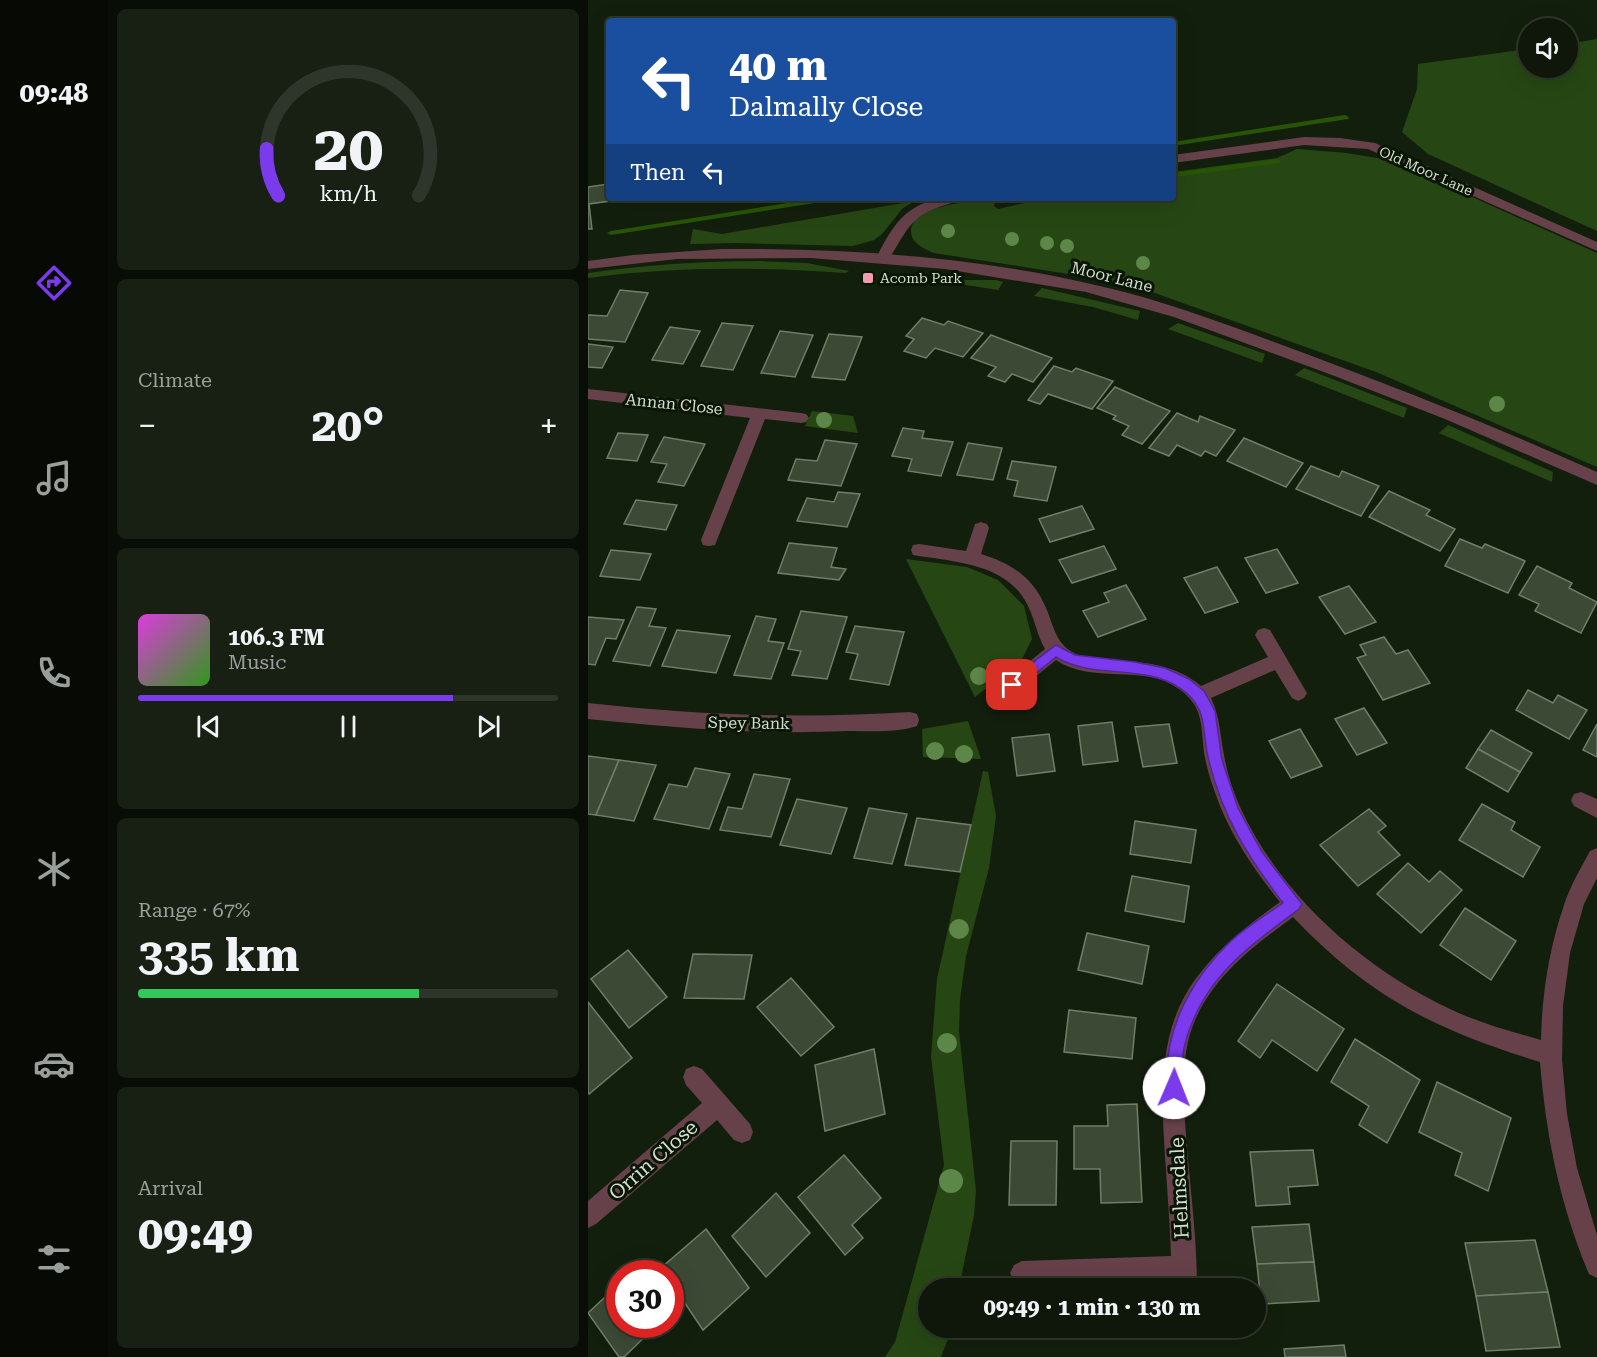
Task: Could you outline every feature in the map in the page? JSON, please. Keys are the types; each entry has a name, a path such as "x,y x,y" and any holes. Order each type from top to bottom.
{"street":[{"name":"Old Moor Lane","path":"1176,159 1304,141 1371,146 1597,247"},
{"path":"883,258 913,211 942,201"},
{"name":"Moor Lane","path":"588,265 676,254 732,251 883,258 1025,276 1106,292 1216,325 1368,382 1597,479"},
{"name":"Annan Close","path":"588,394 801,418"},
{"path":"709,540 760,413"},
{"path":"972,557 981,528"},
{"path":"919,550 972,557 1007,571 1035,600 1046,634 1056,650 1073,661 1135,668 1165,674 1184,683 1199,695 1209,711 1215,760 1231,809 1257,857 1294,904 1327,938 1398,993 1441,1017 1492,1037 1550,1054"},
{"path":"1264,635 1298,693"},
{"path":"1012,685 1056,650"},
{"path":"1199,695 1278,662"},
{"name":"Spey Bank","path":"588,711 671,721 767,725 910,720"},
{"path":"1597,857 1576,901 1560,954 1552,1001 1550,1054 1553,1101 1560,1146 1587,1242 1597,1266"},
{"name":"Helmsdale","path":"1022,1274 1184,1278 1174,1107 1175,1050 1187,1013 1209,979 1237,946 1294,904"},
{"path":"694,1077 742,1132"},
{"name":"Orrin Close","path":"588,1216 718,1104"}],"green space":[{"path":"1597,39 1597,231 1428,154 1402,132 1417,89 1418,64 1518,50 1518,78 1578,78 1578,42"},
{"path":"1297,149 1347,153 1382,159 1421,174 1597,253 1597,467 1376,372 1152,292 1075,275 934,253 919,245 913,239 911,231 914,222 933,209 975,201 995,201 994,206 998,209 1033,201 1176,201 1176,172 1277,158"},
{"path":"915,201 903,208 882,234 874,240 853,246 690,244 693,229 722,234"},
{"path":"759,261 807,263 849,271 846,273 749,269 684,270 588,278 588,273 631,268"},
{"path":"934,280 996,280 1003,282 998,290"},
{"path":"1042,288 1140,311 1138,320 1093,307 1034,296"},
{"path":"1178,323 1265,354 1262,363 1168,329"},
{"path":"1304,368 1407,408 1404,418 1295,375"},
{"path":"812,411 853,416 858,433 805,426"},
{"path":"1448,425 1553,472 1552,482 1439,433"},
{"path":"906,559 967,567 998,580 1024,606 1032,639 1020,663 975,697"},
{"path":"968,721 981,759 923,757 922,729"},
{"path":"983,771 988,772 996,816 989,868 966,956 960,1000 959,1031 976,1191 974,1215 961,1278 918,1278 918,1338 948,1338 941,1357 885,1357 895,1342 944,1165 931,1057 937,979"}],"building":[{"path":"606,184 606,201 610,201 589,204 592,229 588,229 588,187"},
{"path":"620,290 648,293 625,342 588,339 588,315 607,316"},
{"path":"922,318 944,325 948,321 983,333 963,357 935,348 926,358 904,351 914,339 906,336"},
{"path":"722,323 753,326 733,370 701,366"},
{"path":"670,327 700,331 683,364 652,360"},
{"path":"780,331 813,335 795,377 761,373"},
{"path":"829,334 862,337 845,380 812,377"},
{"path":"991,335 1052,358 1033,382 1012,374 1005,382 988,376 996,367 971,358"},
{"path":"588,344 613,347 602,368 588,367"},
{"path":"1054,366 1072,372 1076,368 1113,381 1092,409 1048,394 1040,404 1028,400"},
{"path":"1115,387 1170,411 1142,444 1122,435 1129,426 1113,419 1116,416 1097,408"},
{"path":"1177,413 1198,422 1200,416 1235,430 1216,456 1205,451 1201,456 1177,445 1169,456 1149,448"},
{"path":"903,428 924,431 922,438 953,442 941,476 908,471 912,459 892,456"},
{"path":"618,433 648,435 637,461 607,458"},
{"path":"664,437 705,444 684,486 658,482 667,464 651,462"},
{"path":"1244,438 1303,463 1286,487 1227,461"},
{"path":"825,440 857,444 841,486 788,480 796,459 817,461"},
{"path":"968,443 1002,448 993,480 957,475"},
{"path":"1012,461 1056,467 1047,501 1014,496 1018,481 1007,479"},
{"path":"1311,466 1339,477 1342,471 1379,486 1361,516 1296,489"},
{"path":"1389,491 1430,510 1426,515 1455,529 1440,551 1369,517"},
{"path":"838,492 860,494 847,527 797,521 807,498 834,502"},
{"path":"636,500 677,505 666,530 624,524"},
{"path":"1082,506 1094,529 1050,542 1039,519"},
{"path":"1460,539 1482,548 1485,544 1525,561 1508,593 1445,566"},
{"path":"789,543 837,548 831,567 846,569 839,580 778,573"},
{"path":"1104,546 1116,569 1072,583 1059,560"},
{"path":"1277,549 1298,583 1266,593 1245,558"},
{"path":"611,550 651,554 640,580 600,576"},
{"path":"1537,566 1572,583 1569,588 1597,602 1581,633 1535,611 1539,604 1519,595"},
{"path":"1217,567 1238,602 1205,613 1184,578"},
{"path":"1126,585 1146,619 1098,637 1083,611 1109,602 1104,593"},
{"path":"1349,586 1376,622 1345,634 1319,597"},
{"path":"637,607 656,609 649,626 666,628 650,666 613,661"},
{"path":"801,611 847,617 827,679 792,675 801,651 788,649"},
{"path":"756,616 776,619 768,641 784,643 771,679 734,675"},
{"path":"588,617 624,620 616,639 606,638 595,665 588,664"},
{"path":"855,626 904,632 889,685 850,679 858,654 846,652"},
{"path":"677,630 730,636 716,673 662,666"},
{"path":"1384,637 1396,654 1408,650 1430,683 1383,700 1357,658 1366,655 1360,645"},
{"path":"1528,690 1553,703 1558,695 1587,710 1569,739 1516,710"},
{"path":"1364,708 1387,743 1357,755 1335,719"},
{"path":"1112,722 1118,761 1083,765 1078,726"},
{"path":"1169,724 1177,763 1143,767 1135,727"},
{"path":"1597,724 1597,757 1583,750"},
{"path":"1300,729 1322,766 1291,778 1269,741"},
{"path":"1491,730 1532,753 1520,772 1478,749"},
{"path":"1049,734 1055,771 1017,776 1012,738"},
{"path":"1478,749 1520,772 1508,792 1466,768"},
{"path":"588,756 619,760 596,815 588,814"},
{"path":"619,760 656,765 634,821 596,815"},
{"path":"695,768 730,774 709,829 654,819 669,784 687,787"},
{"path":"754,774 790,779 771,837 720,830 728,807 742,809"},
{"path":"797,799 847,808 831,854 780,845"},
{"path":"1482,804 1515,822 1511,830 1540,847 1523,877 1459,840"},
{"path":"869,808 907,814 892,864 854,858"},
{"path":"1369,809 1386,826 1378,832 1400,855 1358,886 1320,845"},
{"path":"917,818 971,825 960,872 905,865"},
{"path":"1135,821 1196,830 1191,863 1130,854"},
{"path":"1408,863 1429,882 1440,871 1462,890 1421,933 1377,894"},
{"path":"1132,876 1189,886 1184,922 1125,911"},
{"path":"1465,908 1516,941 1491,980 1440,945"},
{"path":"1087,933 1149,946 1142,984 1078,970"},
{"path":"628,950 667,997 629,1028 591,979"},
{"path":"693,954 752,955 744,999 684,998"},
{"path":"791,978 834,1027 801,1056 757,1007"},
{"path":"1277,984 1344,1029 1317,1071 1272,1040 1260,1058 1238,1041"},
{"path":"588,1002 632,1058 589,1094 588,1092"},
{"path":"1069,1010 1136,1018 1132,1059 1064,1052"},
{"path":"1355,1039 1420,1080 1387,1143 1359,1125 1369,1106 1331,1082"},
{"path":"874,1049 885,1114 825,1131 815,1065"},
{"path":"1437,1082 1511,1118 1488,1191 1455,1175 1462,1153 1419,1132"},
{"path":"1137,1104 1142,1202 1101,1203 1100,1169 1074,1169 1074,1126 1108,1126 1107,1105"},
{"path":"1011,1141 1057,1141 1056,1205 1009,1205"},
{"path":"1313,1150 1318,1185 1288,1187 1290,1204 1256,1206 1250,1152"},
{"path":"844,1155 881,1198 852,1225 863,1238 845,1255 798,1197"},
{"path":"776,1193 810,1233 766,1277 732,1236"},
{"path":"1309,1224 1314,1262 1257,1264 1252,1227"},
{"path":"706,1229 749,1288 703,1330 684,1302 684,1260 670,1260"},
{"path":"1535,1240 1548,1292 1476,1296 1465,1243"},
{"path":"1314,1262 1319,1301 1266,1304 1266,1278 1258,1278 1257,1264"},
{"path":"1548,1292 1560,1347 1486,1351 1476,1296"},
{"path":"606,1296 606,1338 644,1338 624,1357 619,1357 588,1313"},
{"path":"1344,1345 1346,1357 1285,1357 1284,1349"}],"waterway":[{"path":"1176,144 1345,117"},
{"path":"1176,175 1277,161"},
{"path":"611,233 815,201"}],"place":[{"name":"Acomb Park","path":"868,278"}],"route":[{"path":"1012,685 1056,650 1073,661 1135,668 1165,674 1184,683 1199,695 1209,711 1215,760 1231,809 1257,857 1294,904 1237,946 1209,979 1187,1013 1175,1050 1174,1088"}]}
